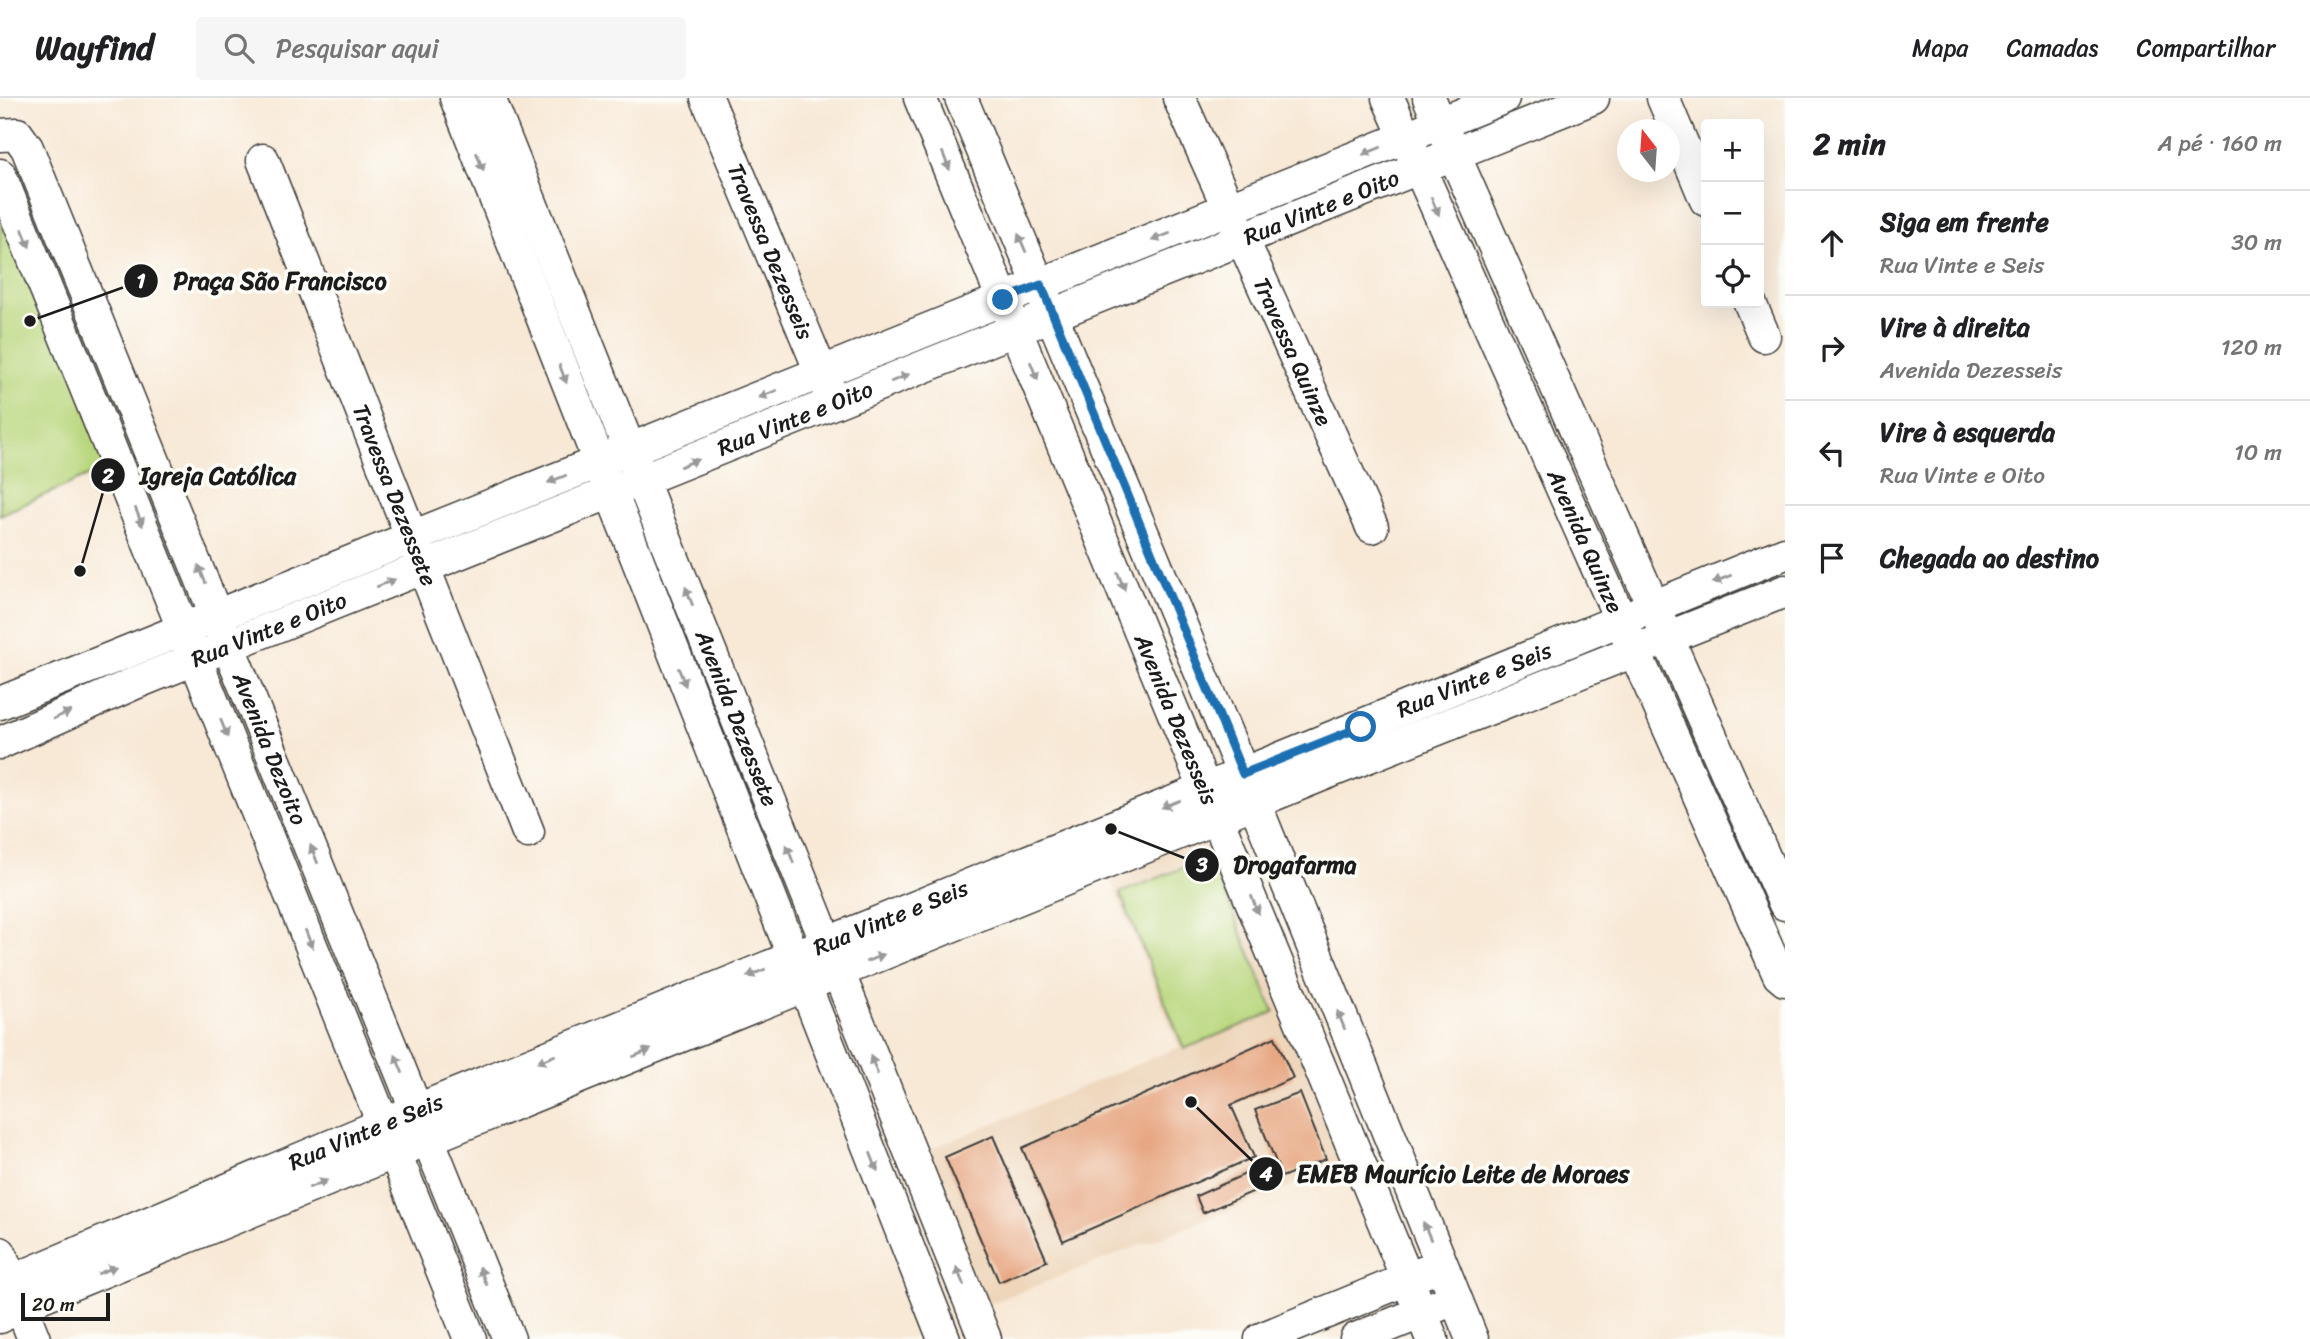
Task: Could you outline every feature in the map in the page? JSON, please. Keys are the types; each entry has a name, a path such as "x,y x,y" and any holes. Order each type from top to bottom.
{"street":[{"name":"Avenida Dezessete","path":"456,98 597,463 944,1339"},
{"name":"Avenida Dezessete","path":"489,98 632,449 831,960 985,1339"},
{"name":"Travessa Dezesseis","path":"707,98 834,404"},
{"name":"Avenida Dezesseis","path":"920,98 1427,1325"},
{"name":"Avenida Dezesseis","path":"961,98 1249,789 1472,1339"},
{"name":"Travessa Quinze","path":"1180,98 1372,527"},
{"name":"Avenida Quinze","path":"1388,98 1779,975 1785,980"},
{"name":"Rua Vinte e Oito","path":"0,703 1405,138 1435,111 1503,98"},
{"name":"Rua Vinte e Oito","path":"0,743 229,646 1593,98"},
{"path":"1663,98 1701,188"},
{"name":"Avenida Quinze","path":"1435,111 1656,606 1785,904"},
{"name":"Avenida Dezoito","path":"2,133 17,134 34,167 218,614 509,1339"},
{"name":"Travessa Dezessete","path":"263,160 528,832"},
{"path":"1,177 34,167"},
{"name":"Avenida Dezoito","path":"1,177 470,1339"},
{"path":"1752,308 1764,336"},
{"name":"Rua Vinte e Seis","path":"6,1288 383,1124 831,960 1213,804 1621,620 1785,553"},
{"name":"Rua Vinte e Seis","path":"1249,789 1636,651 1785,592"},
{"name":"Rua Vinte e Seis","path":"6,1288 428,1140 799,972"},
{"path":"1261,1339 1441,1266"},
{"path":"6,1288 34,1339"},
{"path":"1356,1339 1427,1325 1455,1299"}],"shaded area":[{"path":"1219,817 1361,1159 974,1310 911,1157 1179,1047 1104,864"}],"green space":[{"path":"0,179 117,463 0,515"},
{"path":"1210,857 1274,1012 1184,1049 1120,893"}],"building":[{"path":"1275,1037 1293,1078 1231,1105 1254,1157 1063,1241 1022,1148"},
{"path":"1300,1093 1326,1159 1282,1177 1255,1110"},
{"path":"993,1136 1047,1261 999,1282 945,1157"},
{"path":"1263,1166 1271,1184 1203,1213 1196,1196"}],"place":[{"name":"Praça São Francisco","path":"30,321"},
{"name":"Igreja Católica","path":"80,571"},
{"name":"Drogafarma","path":"1111,829"},
{"name":"EMEB Maurício Leite de Moraes","path":"1191,1102"}],"route":[{"path":"1003,300 1041,285 1243,774 1361,727"}]}
